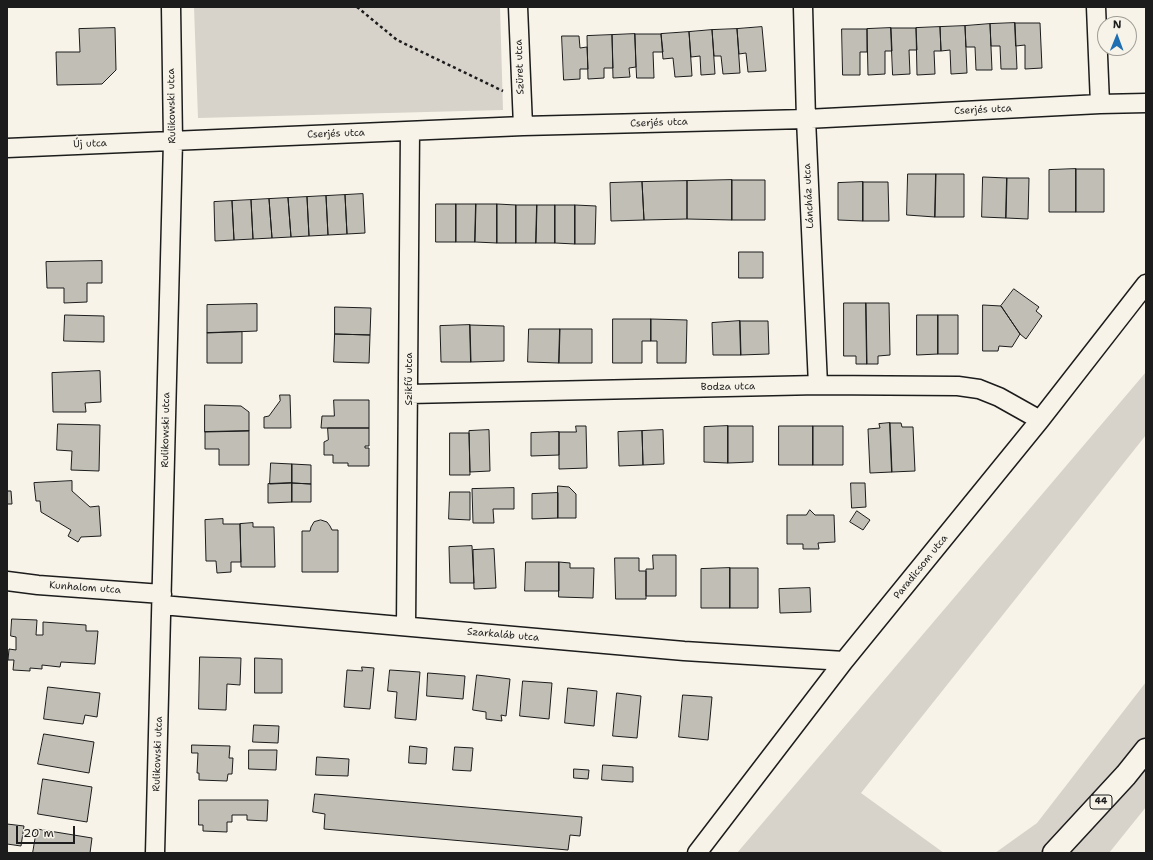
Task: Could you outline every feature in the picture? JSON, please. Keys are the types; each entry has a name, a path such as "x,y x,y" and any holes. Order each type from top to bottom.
{"main road":[{"name":"44","path":"1054,853 1126,775 1146,750"}],"street":[{"name":"Rulikowski utca","path":"155,853 173,141 171,7"},
{"name":"Szüret utca","path":"518,7 523,126"},
{"name":"Láncház utca","path":"803,7 806,119 818,385"},
{"path":"1096,7 1100,104"},
{"name":"Cserjés utca","path":"173,141 523,126 806,119 1146,103"},
{"name":"Szikfű utca","path":"406,626 410,131"},
{"name":"Új utca","path":"7,148 173,141"},
{"name":"Paradicsom utca","path":"697,853 844,662 1040,420 1146,284"},
{"name":"Bodza utca","path":"409,394 818,385 958,386 979,389 1000,396 1040,420"},
{"name":"Kunhalom utca","path":"7,581 162,600"},
{"name":"Szarkaláb utca","path":"162,600 406,626 684,652 844,662"}],"path":[{"path":"357,7 397,40 522,99"}],"shaded area":[{"path":"194,7 500,7 503,110 198,118"},
{"path":"1146,372 1146,435 861,793 944,853 737,853"},
{"path":"1146,682 1146,807 1109,853 995,853 1037,823"}],"building":[{"path":"1015,23 1017,69 1001,69 1000,46 991,46 990,24"},
{"path":"1015,23 1040,23 1042,68 1025,69 1025,45 1016,46"},
{"path":"990,24 992,70 976,70 975,47 966,47 965,26"},
{"path":"965,26 967,73 951,74 950,50 941,51 940,27"},
{"path":"762,27 766,71 748,72 746,53 739,54 737,29"},
{"path":"940,27 941,51 934,51 935,74 917,75 916,28"},
{"path":"115,28 116,70 102,84 57,85 56,52 80,52 79,29"},
{"path":"891,28 892,51 885,51 885,74 868,75 867,29"},
{"path":"891,28 916,28 917,50 909,50 910,74 893,75"},
{"path":"737,29 740,73 723,74 721,56 714,56 712,30"},
{"path":"842,29 867,29 867,52 860,52 860,75 843,75"},
{"path":"712,30 715,74 701,75 700,56 691,57 689,32"},
{"path":"689,32 692,76 675,77 673,58 663,59 661,34"},
{"path":"635,34 636,67 629,68 630,77 613,78 612,35"},
{"path":"635,34 661,34 663,52 653,52 654,78 637,78"},
{"path":"612,35 613,68 604,68 604,78 588,79 587,36"},
{"path":"562,36 579,36 580,48 587,47 588,69 580,69 580,79 564,80"},
{"path":"1076,169 1076,212 1049,212 1049,170"},
{"path":"1076,169 1104,169 1104,212 1076,212"},
{"path":"908,174 936,174 935,217 907,215"},
{"path":"936,174 964,174 964,217 935,217"},
{"path":"983,177 1007,178 1006,218 982,217"},
{"path":"1007,178 1029,178 1028,219 1006,218"},
{"path":"732,180 765,180 765,220 732,220"},
{"path":"732,180 732,220 687,219 687,181"},
{"path":"687,181 687,219 644,220 642,182"},
{"path":"642,182 644,220 611,221 610,183"},
{"path":"863,182 863,221 838,220 838,183"},
{"path":"863,182 888,182 889,221 863,221"},
{"path":"363,194 365,233 347,234 345,195"},
{"path":"345,195 347,234 328,235 326,196"},
{"path":"326,196 328,235 309,236 307,197"},
{"path":"307,197 309,236 291,237 288,198"},
{"path":"288,198 291,237 272,238 269,199"},
{"path":"269,199 272,238 253,239 251,200"},
{"path":"251,200 253,239 234,240 232,201"},
{"path":"232,201 234,240 215,241 214,202"},
{"path":"436,204 456,204 456,242 436,242"},
{"path":"456,204 476,204 475,242 456,242"},
{"path":"476,204 497,204 497,243 475,242"},
{"path":"497,204 516,205 516,243 497,243"},
{"path":"516,205 537,205 536,243 516,243"},
{"path":"537,205 555,205 555,243 536,243"},
{"path":"555,205 575,205 575,244 555,243"},
{"path":"575,205 596,206 595,244 575,244"},
{"path":"739,252 763,252 763,278 739,278"},
{"path":"102,261 102,283 87,283 87,302 64,303 64,288 47,288 46,262"},
{"path":"1014,289 1039,307 1036,311 1042,316 1026,339 1020,334 1001,306"},
{"path":"844,303 866,303 867,364 856,364 856,356 844,356"},
{"path":"866,303 889,303 890,355 878,356 878,364 867,364"},
{"path":"257,304 257,331 207,333 207,305"},
{"path":"983,305 1001,306 1020,334 1012,347 999,346 998,351 983,351"},
{"path":"335,307 371,308 370,335 335,334"},
{"path":"65,315 104,316 104,342 64,341"},
{"path":"917,315 938,315 938,354 917,355"},
{"path":"938,315 958,315 958,354 938,354"},
{"path":"613,319 651,319 651,341 642,341 642,363 613,363"},
{"path":"651,319 687,320 686,363 657,363 657,341 651,341"},
{"path":"740,321 741,355 713,355 712,323"},
{"path":"740,321 768,321 769,354 741,355"},
{"path":"470,325 504,326 504,361 471,362"},
{"path":"470,325 471,362 441,362 440,326"},
{"path":"529,329 560,329 559,363 528,362"},
{"path":"560,329 592,329 592,363 559,363"},
{"path":"242,332 242,363 207,363 207,333"},
{"path":"335,334 370,335 369,363 334,362"},
{"path":"100,371 101,402 85,403 86,412 53,412 52,373"},
{"path":"280,395 290,395 291,428 264,428 264,417 269,416 280,401"},
{"path":"334,400 369,400 369,428 321,428 322,416 334,416"},
{"path":"205,405 241,406 249,412 249,431 205,432"},
{"path":"890,423 901,423 902,427 913,427 915,471 892,472"},
{"path":"890,423 892,472 870,473 868,429 880,428 879,424"},
{"path":"58,424 100,425 99,471 71,470 72,451 57,450"},
{"path":"576,426 586,426 587,468 559,469 559,432 576,432"},
{"path":"728,426 753,426 753,462 728,463"},
{"path":"728,426 728,463 704,462 704,427"},
{"path":"779,426 813,426 813,465 779,465"},
{"path":"813,426 843,426 843,465 813,465"},
{"path":"328,428 369,428 369,446 365,446 365,448 369,448 369,466 348,466 348,463 333,463 333,455 324,455 324,442 328,440"},
{"path":"489,430 490,471 470,472 469,431"},
{"path":"663,430 664,464 643,465 642,431"},
{"path":"249,431 249,465 219,465 219,449 205,449 205,432"},
{"path":"642,431 643,465 619,466 618,432"},
{"path":"559,432 559,455 531,456 531,433"},
{"path":"450,433 469,433 470,475 450,475"},
{"path":"271,463 292,464 292,483 270,484"},
{"path":"292,464 311,465 311,484 292,483"},
{"path":"72,481 72,491 90,507 99,506 101,536 81,537 78,542 68,536 71,530 41,512 40,501 36,501 34,483"},
{"path":"292,483 311,484 311,502 292,502"},
{"path":"292,483 292,502 268,503 268,484"},
{"path":"851,483 865,483 866,507 852,508"},
{"path":"558,486 569,487 576,494 576,518 558,518"},
{"path":"514,488 514,509 493,509 494,523 473,523 472,489"},
{"path":"7,491 11,491 12,504 7,504"},
{"path":"450,492 470,492 470,520 449,519"},
{"path":"558,493 558,518 532,519 532,494"},
{"path":"810,510 815,515 834,515 835,542 818,543 819,549 803,549 803,544 787,544 787,515 806,515"},
{"path":"857,511 870,520 863,530 850,522"},
{"path":"223,519 223,524 240,524 241,562 231,562 231,572 217,573 216,561 206,561 205,520"},
{"path":"321,520 327,522 332,530 338,530 338,572 302,572 302,531 310,531 314,522"},
{"path":"253,523 253,527 274,527 275,567 241,567 240,524"},
{"path":"472,546 474,583 450,583 449,547"},
{"path":"494,549 496,588 474,589 473,550"},
{"path":"653,555 676,555 676,596 646,596 646,569 653,569"},
{"path":"615,558 639,558 639,571 646,571 646,599 616,599"},
{"path":"526,562 559,562 559,591 525,591"},
{"path":"559,562 570,563 570,568 594,568 593,598 559,597"},
{"path":"730,568 730,608 701,608 701,569"},
{"path":"730,568 758,568 758,608 730,608"},
{"path":"810,588 811,612 780,613 779,589"},
{"path":"12,619 37,620 36,635 43,635 43,622 86,625 86,631 98,631 95,664 61,662 60,667 42,665 42,669 30,668 30,671 13,670 14,660 8,660 9,649 16,650 16,637 11,636"},
{"path":"200,657 241,658 240,685 227,684 226,710 199,709"},
{"path":"255,658 282,659 282,693 255,693"},
{"path":"362,667 374,668 370,709 344,707 347,670 362,671"},
{"path":"390,670 420,672 416,720 395,718 397,692 388,691"},
{"path":"428,673 465,676 463,699 427,696"},
{"path":"477,675 510,679 506,716 501,715 502,721 486,719 486,712 473,710"},
{"path":"523,681 552,683 549,719 520,716"},
{"path":"48,687 100,693 97,717 85,715 83,724 44,719"},
{"path":"568,688 597,691 594,726 565,723"},
{"path":"617,693 641,696 637,738 613,736"},
{"path":"683,695 712,697 708,740 679,737"},
{"path":"254,725 279,726 278,743 253,742"},
{"path":"44,734 94,742 89,773 38,764"},
{"path":"192,745 230,746 229,758 233,758 232,774 228,774 227,781 199,780 199,773 197,773 198,753 192,753"},
{"path":"410,746 427,748 426,764 409,763"},
{"path":"455,747 473,748 471,771 453,770"},
{"path":"249,750 277,750 276,770 249,769"},
{"path":"317,757 349,759 348,776 316,775"},
{"path":"603,765 633,767 633,782 602,780"},
{"path":"574,769 589,770 588,779 574,778"},
{"path":"43,779 92,787 87,822 38,814"},
{"path":"315,794 582,817 580,836 570,835 568,850 324,829 325,814 313,812"},
{"path":"199,800 268,800 267,821 247,820 247,815 232,815 232,822 227,822 227,832 203,831 203,825 199,825"},
{"path":"7,824 24,826 21,846 7,844"},
{"path":"37,829 92,838 90,853 33,853"}]}
